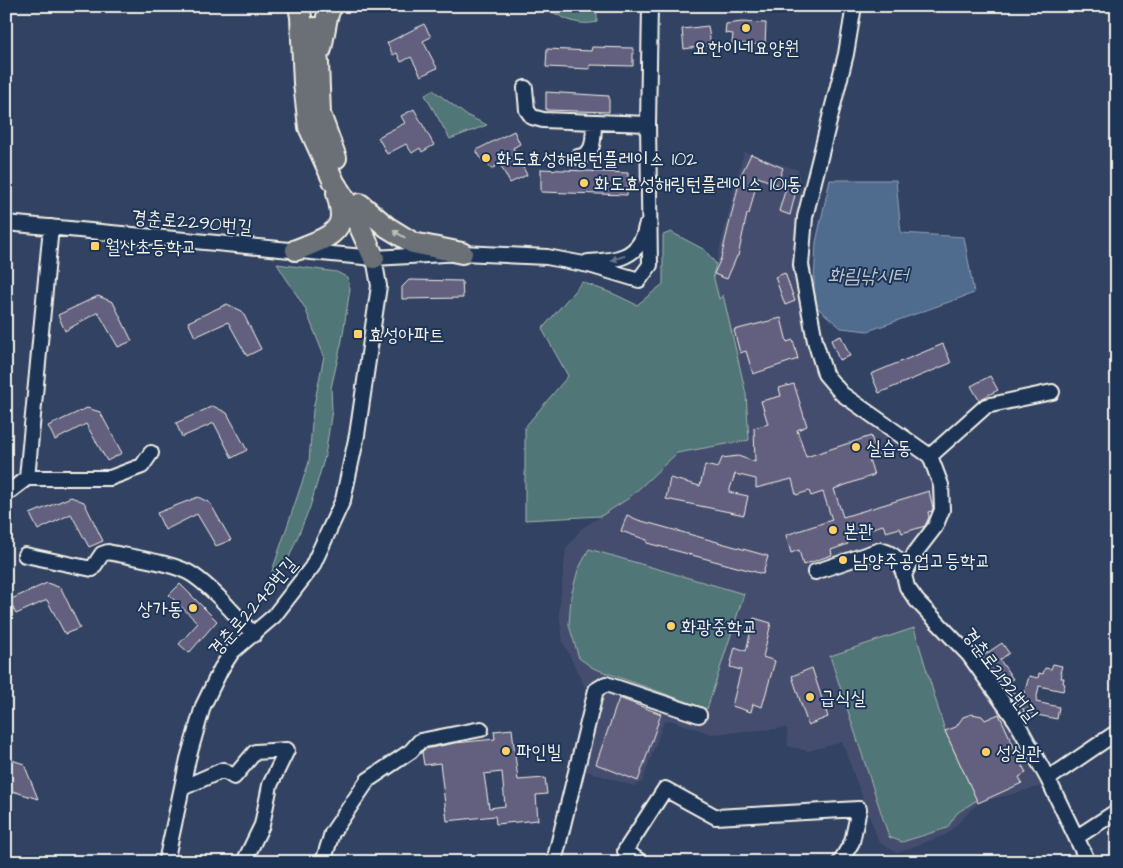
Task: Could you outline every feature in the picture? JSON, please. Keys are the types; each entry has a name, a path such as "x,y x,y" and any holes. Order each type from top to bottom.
{"highway":[{"path":"331,6 304,83 309,127 334,182 354,214 374,258"},
{"path":"309,9 311,60 320,114 338,162 360,204 374,258"},
{"path":"296,250 323,239 340,222 341,212 334,182"},
{"path":"360,204 387,227 413,243 462,253"}],"street":[{"path":"576,263 639,280 650,265 648,124 650,6"},
{"path":"854,6 846,54 805,217 802,265 815,341 825,374 842,394 930,456 941,485 942,510 935,527 915,553 904,575"},
{"path":"526,88 527,110 532,117 543,120 648,124"},
{"path":"578,157 585,156 590,152 593,144 594,122"},
{"path":"576,263 620,258 636,249 644,238 649,206"},
{"name":"경춘로2290번길","path":"6,223 374,258 462,253 546,257 576,263"},
{"path":"28,478 51,227"},
{"name":"경춘로2248번길","path":"166,862 182,788 203,706 221,669 232,652 274,616 312,567 343,500 357,434 379,286 374,258"},
{"path":"930,456 986,406 1052,392"},
{"path":"6,494 28,478 110,478 142,466 151,453"},
{"name":"경춘로2192번길","path":"815,572 880,550 890,552 898,559 907,587 917,601 969,655 1016,721 1048,779 1088,862"},
{"path":"25,555 92,569 102,554 108,552 164,564 192,574 209,588 254,635"},
{"path":"554,862 596,690 606,684 699,715"},
{"path":"323,862 332,833 368,780 411,751 420,741 482,729"},
{"path":"1048,779 1117,732"},
{"path":"182,788 223,770 234,777 255,752 287,750 270,785 262,824 244,862"},
{"path":"641,862 625,851 664,789 716,817 859,810 852,842 840,862"},
{"path":"1077,837 1117,811"}],"shaded area":[{"path":"744,152 798,170 805,217 801,265 825,374 930,456 942,510 904,575 969,655 1045,785 978,803 947,834 897,853 879,842 842,742 808,751 788,746 787,728 712,734 670,720 664,722 642,782 634,786 577,768 593,703 563,642 559,611 566,549 581,529 629,498 677,453 749,440 746,394 723,296 719,299 713,275"}],"green space":[{"path":"543,6 592,6 597,14 597,22 583,23 569,20"},
{"path":"433,90 466,115 487,125 450,139 425,95"},
{"path":"671,232 705,250 716,264 713,275 719,299 723,295 746,394 749,440 677,453 629,498 601,516 525,520 525,427 568,376 542,329 582,282 637,305 663,284 663,235"},
{"path":"277,264 337,272 348,278 350,289 342,340 331,388 332,410 325,456 310,507 288,560 270,577 309,462 313,410 324,356 305,308"},
{"path":"589,549 744,594 707,709 593,668 579,658 569,625 571,596 578,570"},
{"path":"914,628 945,731 977,800 957,813 947,828 902,842 889,837 830,656"}],"water":[{"name":"화림낚시터","path":"830,180 896,180 901,233 964,237 974,293 868,331 841,328 813,304 816,242"}],"building":[{"name":"요한이네요양원","path":"742,22 766,23 765,45 732,43 733,34 725,33 726,24"},
{"path":"424,24 431,37 423,41 437,68 421,76 411,57 401,62 397,53 393,55 387,43"},
{"name":"요한이네요양원","path":"708,26 711,45 684,49 682,29"},
{"path":"592,47 633,48 633,66 590,65 590,69 546,67 547,49 591,51"},
{"path":"546,92 609,96 609,112 546,110"},
{"path":"414,109 434,145 422,152 420,148 412,153 406,144 387,154 378,137 405,123 401,116"},
{"name":"화도효성해링턴플레이스 102","path":"514,131 520,144 513,148 527,175 510,183 500,164 491,169 486,160 483,162 476,150"},
{"path":"751,154 783,168 779,179 798,183 790,215 779,211 786,188 758,177 749,214 747,214 738,256 727,279 714,274 721,258 741,175"},
{"name":"화도효성해링턴플레이스 101동","path":"541,169 628,173 627,195 541,192"},
{"path":"785,273 795,301 785,305 775,277"},
{"path":"409,280 462,281 463,298 402,299 402,287"},
{"path":"98,296 113,302 132,341 118,347 98,312 65,331 58,315"},
{"path":"227,304 242,311 261,349 247,356 228,322 195,337 188,322"},
{"path":"781,318 787,342 793,340 798,359 753,374 746,351 740,353 734,330"},
{"path":"841,336 850,356 839,360 831,340"},
{"path":"943,344 951,363 879,393 871,374"},
{"path":"990,376 998,390 979,400 971,386"},
{"path":"794,384 807,426 797,430 806,457 871,436 878,457 869,459 874,475 834,489 843,517 929,491 933,508 932,511 928,512 929,517 925,526 902,533 900,528 886,532 883,525 845,536 848,544 831,550 832,555 803,565 799,550 791,553 786,535 832,520 823,492 811,496 809,491 796,495 792,479 756,488 756,479 735,474 729,492 748,496 744,515 666,499 670,478 700,486 705,465 718,468 722,458 738,456 755,462 754,428 768,424 761,401 781,396 779,388"},
{"path":"213,406 227,413 247,450 232,458 214,423 182,437 176,423"},
{"path":"87,408 100,412 122,453 107,461 86,424 55,440 48,426"},
{"path":"71,497 84,502 103,541 89,547 71,514 38,530 30,514"},
{"path":"198,497 210,503 231,540 216,546 197,514 165,530 157,513"},
{"path":"627,515 638,520 768,556 763,574 647,543 647,540 621,531"},
{"path":"47,583 61,588 80,628 65,634 47,600 16,614 9,600"},
{"name":"상가동","path":"180,584 217,621 189,653 179,644 198,623 169,595"},
{"path":"754,618 771,623 763,657 775,661 762,707 753,704 751,712 732,706 741,670 730,667 735,647 746,651"},
{"path":"1002,643 1009,653 1000,660 1013,679 1002,686 981,657"},
{"path":"1053,664 1062,666 1060,673 1062,673 1061,678 1064,678 1063,683 1065,684 1063,691 1039,686 1036,702 1059,707 1057,719 1023,712 1024,709 1020,708 1021,705 1014,703 1009,696 1010,692 1023,695 1023,693 1024,695 1029,676 1038,678 1039,673 1043,674 1045,668 1051,669"},
{"name":"급식실","path":"812,668 828,717 808,725 792,676"},
{"path":"619,698 661,714 638,781 596,764"},
{"name":"성실관","path":"972,714 982,716 985,720 999,714 1026,773 1019,777 1022,783 978,803 945,731 956,727 963,717"},
{"path":"512,729 518,780 545,778 547,794 536,795 538,820 496,824 495,816 447,821 440,763 424,765 422,752 425,749 455,743 495,739 494,731","holes":["502,772 505,806 489,808 484,774"]},
{"path":"6,758 24,764 38,799 6,789"}],"place":[{"name":"요한이네요양원","path":"746,28"},
{"name":"화도효성해링턴플레이스 102","path":"486,158"},
{"name":"화도효성해링턴플레이스 101동","path":"584,183"},
{"name":"월산초등학교","path":"95,246"},
{"name":"효성아파트","path":"358,334"},
{"name":"실습동","path":"856,447"},
{"name":"본관","path":"833,530"},
{"name":"남양주공업고등학교","path":"843,560"},
{"name":"상가동","path":"193,608"},
{"name":"화광중학교","path":"671,626"},
{"name":"급식실","path":"810,697"},
{"name":"파인빌","path":"506,751"},
{"name":"성실관","path":"986,752"}]}
